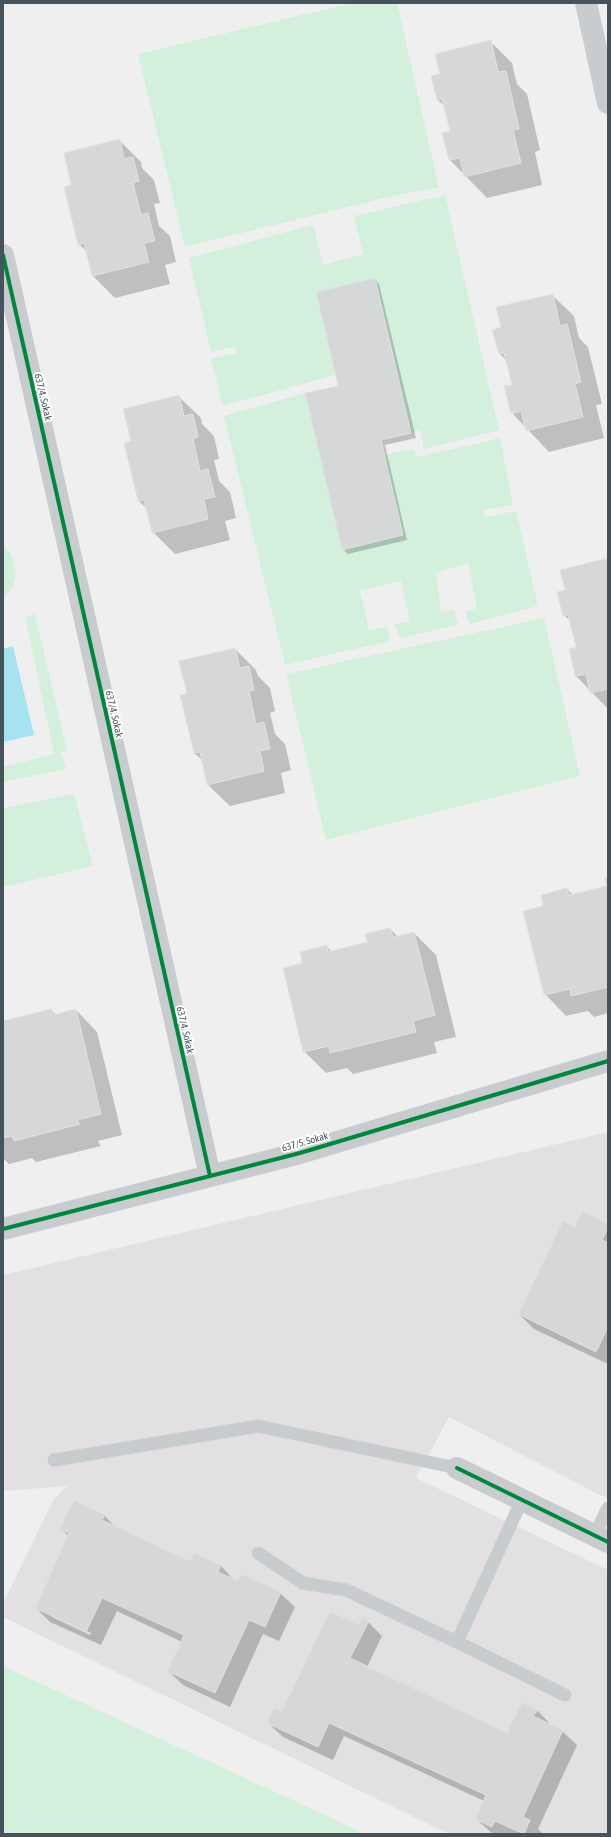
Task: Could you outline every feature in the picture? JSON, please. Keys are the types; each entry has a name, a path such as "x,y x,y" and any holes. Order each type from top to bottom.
{"street":[{"path":"586,3 608,103"},
{"name":"637/4. Sokak","path":"3,255 210,1176"},
{"name":"637/5. Sokak","path":"3,1229 300,1152 608,1061"},
{"path":"457,1468 601,1539"}],"lane":[{"path":"54,1460 258,1426 457,1468"},
{"path":"457,1642 522,1500"},
{"path":"601,1539 608,1508"},
{"path":"258,1553 303,1583 346,1590 457,1642 565,1696"}],"shaded area":[{"path":"608,1132 608,1499 449,1417 416,1478 608,1570 608,1834 449,1834 3,1617 3,1603 54,1499 67,1486 3,1491 3,1275"}],"green space":[{"path":"352,3 397,3 439,188 401,194 185,247 138,54"},
{"path":"445,195 499,430 424,449 420,430 411,433 374,278 316,292 335,375 223,406 211,359 237,353 235,347 211,352 189,258 313,225 323,265 363,254 354,216"},
{"path":"305,393 342,549 402,535 384,455 413,449 418,457 500,438 513,505 484,510 485,517 516,511 538,606 470,624 465,612 477,608 468,563 436,573 441,612 454,610 458,625 400,638 395,624 410,621 401,581 360,591 369,630 387,626 390,641 285,665 224,416"},
{"path":"3,544 9,551 14,562 16,574 13,586 3,599"},
{"path":"35,614 67,751 61,752 66,769 3,782 3,767 54,754 25,617"},
{"path":"544,618 580,776 326,840 286,674"},
{"path":"74,794 93,866 3,887 3,808"},
{"path":"3,1666 366,1834 3,1834"}],"water":[{"path":"13,646 34,735 3,742 3,649"}],"building":[{"path":"491,40 498,72 506,71 519,129 513,130 521,163 464,177 460,158 449,160 442,133 450,131 442,99 437,100 431,76 440,74 435,54"},
{"path":"120,139 124,159 133,157 139,181 133,183 141,215 148,213 155,241 144,243 149,262 92,276 84,243 78,245 64,187 71,185 64,153"},
{"path":"375,278 411,433 381,440 403,535 342,550 305,393 338,386 316,292"},
{"path":"553,294 560,326 567,324 581,382 575,384 583,417 526,431 521,411 511,414 504,386 512,385 504,353 499,354 492,330 501,327 496,307"},
{"path":"179,395 184,416 193,414 198,437 193,439 200,471 208,469 215,497 204,499 208,519 152,533 144,500 138,501 124,443 131,441 123,409"},
{"path":"608,558 608,689 590,693 586,674 575,676 569,649 576,647 568,615 563,616 557,592 565,590 560,570"},
{"path":"235,648 240,668 249,666 254,690 249,691 256,724 264,722 270,749 260,751 264,771 207,785 200,752 194,753 180,695 187,694 179,661"},
{"path":"608,877 608,987 571,996 570,989 544,995 523,911 543,906 541,895 567,888 569,895 607,886 605,878"},
{"path":"390,928 393,937 414,932 435,1015 413,1021 416,1032 330,1053 329,1046 303,1052 283,968 302,963 300,952 327,945 328,952 367,942 365,934"},
{"path":"51,1009 53,1015 76,1009 101,1114 77,1120 80,1124 14,1141 12,1136 3,1138 3,1021"},
{"path":"582,1211 608,1224 608,1228 602,1240 608,1243 608,1327 596,1352 518,1314 563,1221 575,1227"},
{"path":"74,1500 105,1515 102,1520 190,1561 194,1553 221,1565 218,1572 238,1581 241,1574 281,1592 265,1627 249,1620 215,1693 167,1671 184,1635 102,1598 86,1632 35,1608 69,1533 60,1529"},
{"path":"330,1611 359,1625 362,1618 369,1621 350,1658 507,1733 522,1702 538,1710 533,1716 563,1730 523,1817 530,1820 524,1834 495,1821 492,1827 475,1819 486,1795 329,1723 318,1747 267,1723 274,1707 282,1711"}],"cycle path":[{"path":"3,255 210,1176"},
{"path":"3,1229 300,1153 608,1061"},
{"path":"457,1468 608,1542"}]}
